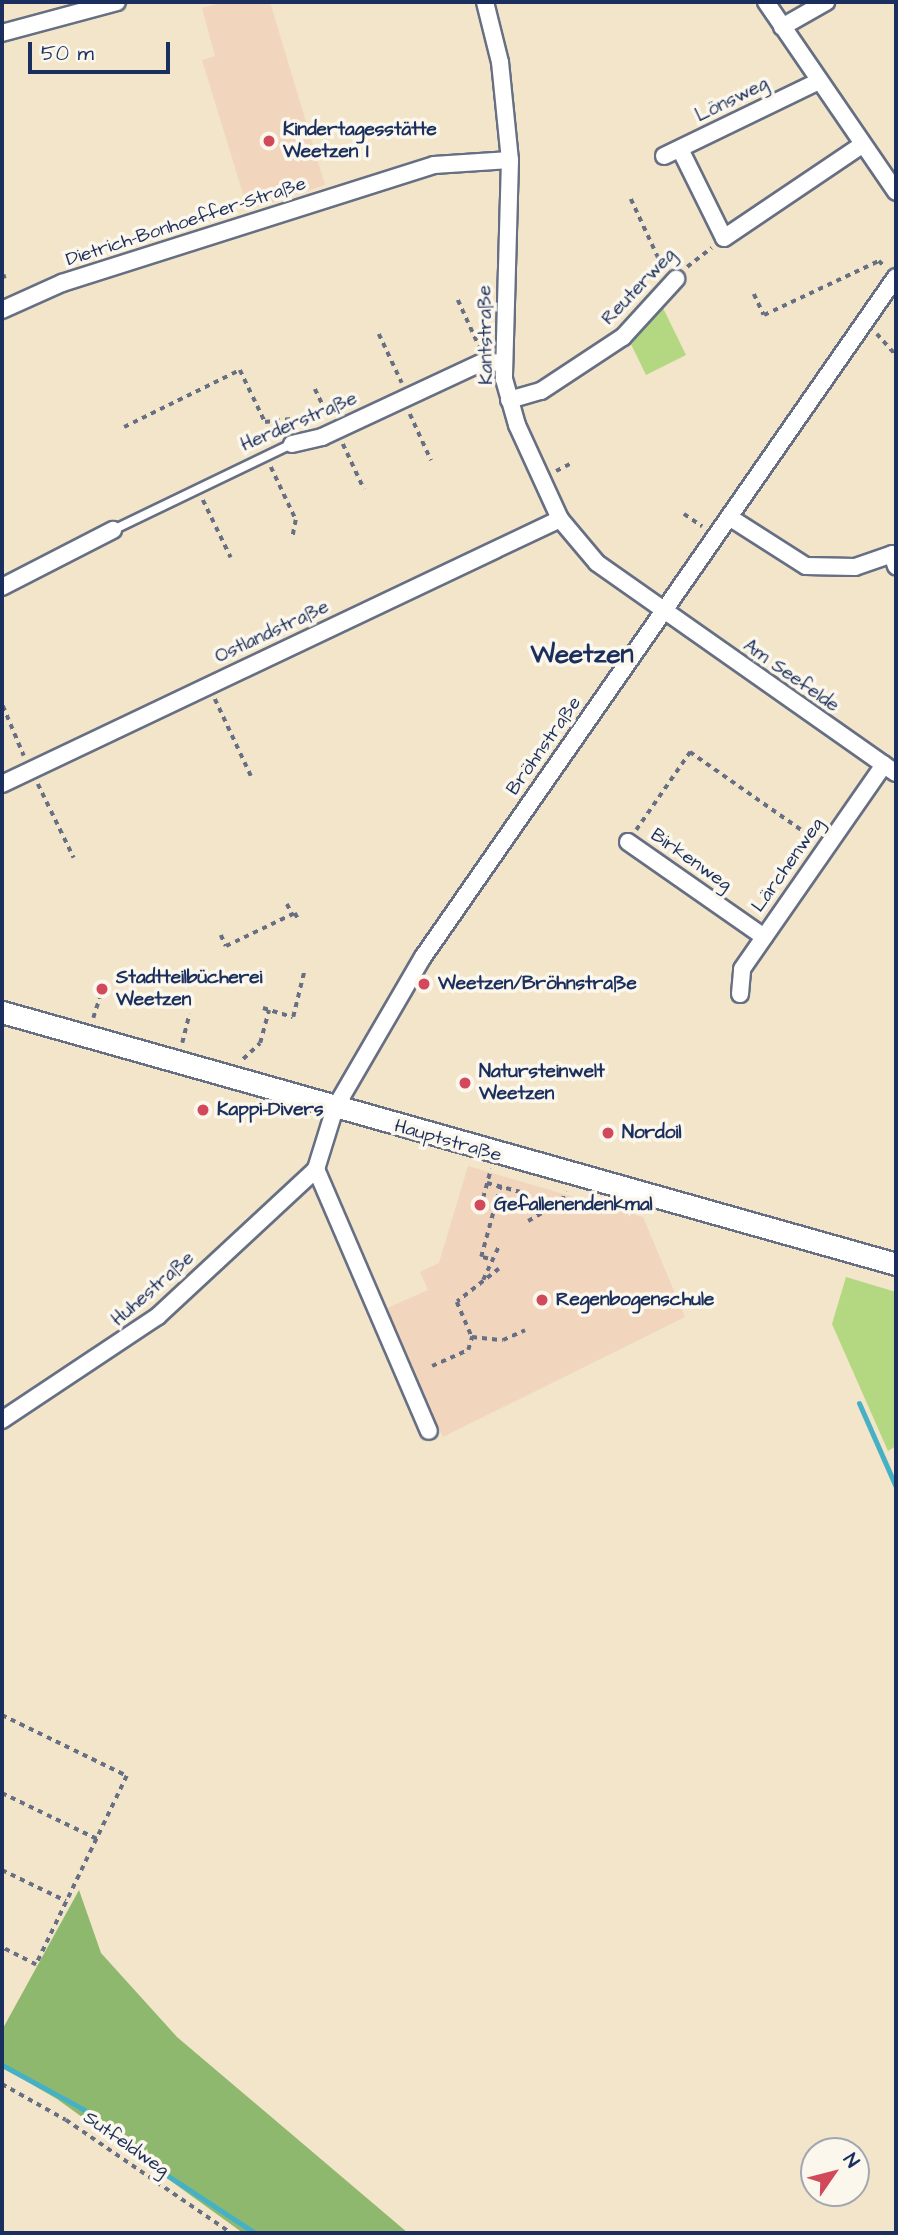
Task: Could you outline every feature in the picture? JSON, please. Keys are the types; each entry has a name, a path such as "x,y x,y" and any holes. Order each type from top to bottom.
{"street":[{"path":"2,33 117,2"},
{"name":"Kantstraße","path":"485,2 500,62 510,160 495,362 560,519 597,563 663,612"},
{"path":"766,2 896,192"},
{"path":"782,27 826,2"},
{"name":"Lönsweg","path":"664,156 818,81"},
{"path":"680,149 723,238 862,145"},
{"name":"Dietrich-Bonhoeffer-Straße","path":"2,310 62,283 435,165 510,160"},
{"name":"Bröhnstraße","path":"334,1108 423,957 729,517 890,272"},
{"name":"Reuterweg","path":"509,400 541,391 624,337 674,283"},
{"name":"Herderstraße","path":"292,444 336,430 495,362"},
{"path":"729,517 806,566 855,568 892,554 896,566"},
{"name":"Ostlandstraße","path":"2,783 560,519"},
{"path":"2,587 113,530"},
{"name":"Am Seefelde","path":"663,612 890,769"},
{"name":"Lärchenweg","path":"740,994 742,969 826,847 890,769"},
{"name":"Birkenweg","path":"628,842 764,937"},
{"name":"Hauptstraße","path":"2,1012 495,1154 896,1264"},
{"path":"334,1108 316,1169 429,1431"},
{"name":"Huhestraße","path":"2,1420 158,1316 316,1169"}],"lane":[{"name":"Herderstraße","path":"113,530 292,444"}],"path":[{"path":"631,199 674,283"},
{"name":"Reuterweg","path":"674,283 723,238"},
{"path":"754,294 764,315 879,261 890,272"},
{"path":"458,300 495,362"},
{"path":"873,332 896,355"},
{"path":"379,334 431,460"},
{"path":"124,427 240,370 265,422 307,417"},
{"path":"315,389 364,489"},
{"path":"266,457 296,520 293,536"},
{"path":"551,473 570,464"},
{"path":"198,490 231,558"},
{"path":"684,514 702,526"},
{"path":"208,686 251,776"},
{"path":"3,706 27,762"},
{"path":"628,842 691,752 826,847"},
{"path":"36,779 74,858"},
{"path":"287,904 298,919"},
{"path":"221,935 226,946 292,914"},
{"path":"263,1008 293,1017 303,972"},
{"path":"93,1020 100,996"},
{"path":"240,1062 260,1043 270,1010"},
{"path":"181,1045 189,1014"},
{"path":"483,1198 495,1154"},
{"path":"487,1183 520,1192"},
{"path":"499,1187 481,1257 495,1261 499,1246"},
{"path":"528,1221 562,1200 565,1191"},
{"path":"482,1281 488,1259"},
{"path":"432,1366 468,1350 472,1337 457,1302 499,1269"},
{"path":"472,1337 503,1340 526,1330"},
{"path":"2,1715 127,1776 36,1965 2,1948"},
{"path":"2,1793 97,1839"},
{"path":"2,1870 66,1901"},
{"name":"Sutfeldweg","path":"2,2084 66,2120 231,2233"}],"shaded area":[{"name":"Kindertagesstätte Weetzen I","path":"224,2 270,2 325,185 248,210 202,60 215,56 202,8"},
{"name":"Regenbogenschule","path":"468,1166 643,1217 685,1317 443,1437 385,1309 428,1290 420,1272 439,1263"}],"green space":[{"path":"662,306 686,355 646,375 628,338"},
{"path":"846,1277 896,1292 896,1446 888,1451 832,1324"},
{"path":"79,1890 101,1953 177,2037 408,2233 243,2233 57,2099 2,2067 2,2030"}],"waterway":[{"path":"859,1403 896,1487"},
{"path":"2,2065 83,2109 150,2164 255,2233"}],"place":[{"name":"Kindertagesstätte Weetzen I","path":"269,141"},
{"name":"Weetzen/Bröhnstraße","path":"424,984"},
{"name":"Stadtteilbücherei Weetzen","path":"102,989"},
{"name":"Natursteinwelt Weetzen","path":"465,1083"},
{"name":"Kappi-Divers","path":"203,1110"},
{"name":"Nordoil","path":"608,1133"},
{"name":"Gefallenendenkmal","path":"480,1205"},
{"name":"Regenbogenschule","path":"542,1300"}],"district":[{"name":"Weetzen","path":"582,655"}]}
